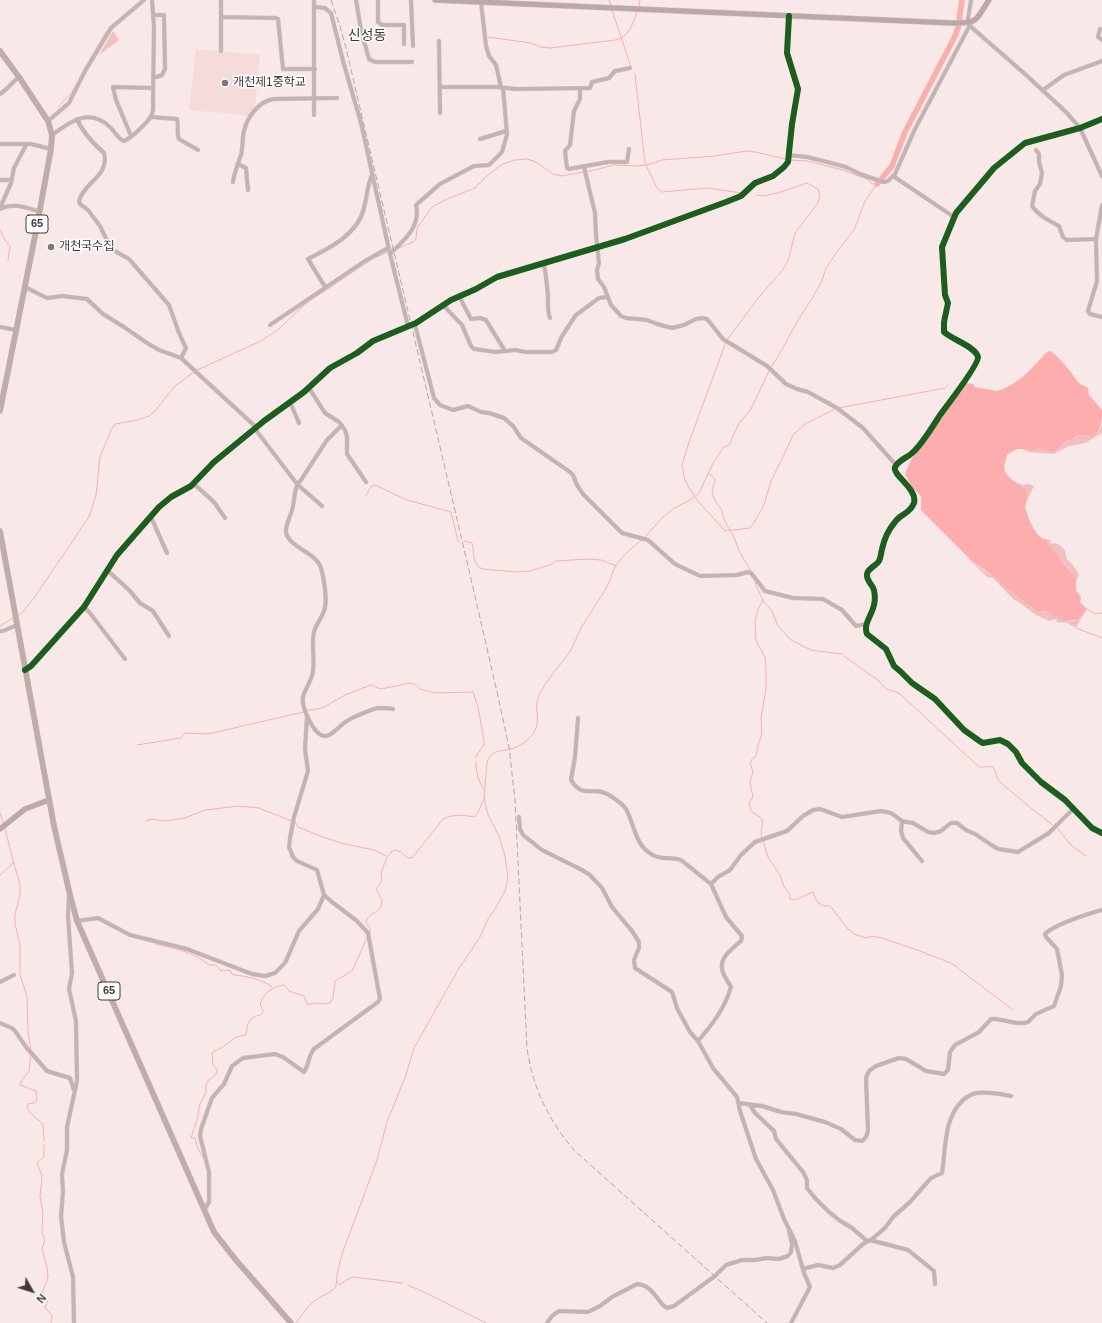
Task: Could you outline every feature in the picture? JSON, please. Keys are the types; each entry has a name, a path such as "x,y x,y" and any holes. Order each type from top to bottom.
{"main road":[{"path":"436,0 969,24 977,18 989,0"},
{"name":"65","path":"0,51 48,121 52,135 51,149 25,287 2,388 0,409"},
{"name":"65","path":"0,531 49,800 77,921 204,1210 219,1239 291,1323"},
{"path":"0,829 25,809 49,800"}],"street":[{"path":"48,121 69,103 85,71 110,28 144,0"},
{"path":"52,135 70,122 77,119 92,118 103,122 122,141 127,140 151,117 153,106 152,0"},
{"path":"221,0 221,51"},
{"path":"314,0 314,115"},
{"path":"356,0 367,57 370,61 412,62"},
{"path":"378,0 378,22 382,25 404,25 404,44"},
{"path":"411,0 413,46"},
{"path":"788,155 807,157 841,166 876,180 883,182 888,181 893,176 915,129 969,24 968,18 971,0"},
{"path":"390,254 406,238 416,224 418,215 416,205 440,184 474,166 489,164 502,152 506,131 502,88 496,65 489,56 486,46 482,2"},
{"path":"314,7 325,8 331,13 361,123 388,248 408,326"},
{"path":"153,15 164,15 165,69 162,75 153,78"},
{"path":"25,670 31,666 84,606 119,552 166,500 194,484 214,462 308,388 322,373 357,353 373,341 416,323 443,305 497,277 598,248 736,198 755,183 771,177 784,167 788,162 798,89 786,53 789,16"},
{"path":"221,17 278,19 283,69 314,69"},
{"path":"969,24 1061,106 1080,128 1102,176"},
{"path":"1100,29 1098,37 1102,40"},
{"path":"439,41 440,113"},
{"path":"1043,90 1064,75 1102,61"},
{"path":"440,87 516,89 590,88 592,82 609,78 615,72 630,68"},
{"path":"0,94 19,77"},
{"path":"131,136 116,100 113,87 153,88"},
{"path":"580,88 580,99 574,111 570,145 566,149 565,154 568,169 608,162 627,162 629,149"},
{"path":"233,182 242,151 245,125 260,104 270,99 337,98"},
{"path":"151,117 177,119 179,126 179,139 198,150"},
{"path":"77,119 80,126 105,156 101,174 86,188 80,197 80,204 88,210 100,226 110,249 128,259 169,306 186,348 181,358"},
{"path":"1101,832 1092,828 1074,808 1041,782 1022,762 1016,752 1008,744 1000,740 983,743 964,730 935,699 912,683 894,666 886,649 865,631 866,624 874,606 875,592 867,577 868,571 878,561 886,538 896,520 906,513 912,506 914,500 908,486 895,472 896,465 913,453 965,382 977,360 977,354 974,350 944,332 944,322 948,302 945,295 942,251 954,217 986,176 1013,152 1029,141 1049,138 1102,119"},
{"path":"480,139 506,131"},
{"path":"0,144 31,144 51,149"},
{"path":"0,209 12,180 14,168 26,145"},
{"path":"1036,150 1039,154 1039,162 1042,173 1040,184 1035,191 1032,206 1042,216 1058,226 1063,237 1067,240 1096,239"},
{"path":"238,164 246,168 248,190"},
{"path":"584,167 594,209 600,263 597,267 598,277 604,287 607,297 618,314 624,317 647,320 668,328 680,326 696,319 707,319 723,339 767,366 786,384 808,392 837,408 863,428 896,465"},
{"path":"325,286 308,259 340,242 355,225 364,209 367,189 372,174"},
{"path":"893,176 954,217"},
{"path":"0,180 12,180"},
{"path":"1102,205 1096,239 1098,275 1088,311 1090,314 1102,317"},
{"path":"0,209 6,206 17,206 39,211"},
{"path":"270,325 325,286 388,248"},
{"path":"544,264 547,281 547,311 550,318"},
{"path":"25,287 47,298 62,296 87,299 103,314 147,343 159,350 181,358 256,428 297,484 322,506"},
{"path":"459,296 471,319 480,318 486,320 505,351"},
{"path":"443,305 464,328 472,348 496,352 515,350 530,352 554,351 562,336 576,316 599,298 607,297"},
{"path":"416,323 415,325 426,371 436,401 444,407 453,410 468,406 480,412 488,412 504,418 513,426 521,438 573,475 583,494 622,533 648,540 675,564 696,575 729,575 748,572 751,573 765,592 793,598 823,599 842,610 856,626 866,624"},
{"path":"0,327 16,330"},
{"path":"308,388 326,413 337,420 346,432 347,454 366,482"},
{"path":"290,402 299,423"},
{"path":"341,426 327,440 297,484 293,507 286,528 286,533 293,542 307,552 321,567 326,602 325,610 316,626 314,634 313,672 303,696 303,703 307,716 316,731 322,736 328,736 352,718 375,709 393,709"},
{"path":"194,484 214,502 225,518"},
{"path":"151,517 167,553"},
{"path":"107,570 129,590 140,603 153,611 169,636"},
{"path":"84,606 125,659"},
{"path":"0,631 3,631 17,623"},
{"path":"204,1210 209,1202 209,1172 200,1136 201,1129 212,1098 224,1084 232,1066 243,1058 264,1054 275,1054 283,1057 304,1072 310,1055 314,1050 380,999 368,933 357,921 324,895 317,870 297,861 293,857 290,847 294,817 308,771 305,749 307,716"},
{"path":"578,718 575,757 571,780 573,783 580,789 587,792 604,791 621,804 626,810 638,840 648,853 661,859 681,860 711,884 726,917 741,934 742,939 740,943 727,952 723,960 723,973 731,987 725,1002 715,1019 698,1041"},
{"path":"711,884 718,877 730,870 746,850 755,842 787,830 803,816 813,810 820,809 842,817 872,812 886,812 894,815 902,821 913,823 928,832 934,833 941,831 950,823 957,823 998,849 1018,852 1049,833 1074,808"},
{"path":"519,817 520,829 523,835 542,850 590,875 602,888 612,907 632,930 639,942 639,948 634,960 635,968 672,992 690,1032 698,1041 713,1068 732,1090 739,1102 740,1111 756,1159 774,1190 784,1219 798,1250 809,1284 809,1290 791,1323"},
{"path":"902,821 903,838 922,861"},
{"path":"70,895 68,916 72,973 69,990 77,1027 77,1081 68,1124 67,1150 62,1170 63,1192 61,1216 64,1242 73,1278 74,1323"},
{"path":"77,921 98,918 130,935 187,949 252,974 265,976 275,973 284,963 299,931 318,909 324,895"},
{"path":"739,1102 762,1106 780,1112 796,1114 825,1122 841,1129 856,1140 862,1142 868,1131 866,1078 869,1071 882,1063 899,1058 906,1060 926,1072 944,1074 948,1070 950,1052 955,1044 979,1032 991,1019 1024,1023 1028,1022 1036,1014 1054,1006 1061,986 1062,975 1057,949 1045,934 1070,921 1102,910"},
{"path":"0,982 14,975"},
{"path":"0,1023 12,1028 15,1031 26,1047 47,1071 70,1078 74,1085 75,1093"},
{"path":"803,1269 820,1265 837,1267 863,1244 885,1228 893,1216 910,1202 932,1178 942,1173 944,1147 951,1118 959,1105 968,1097 976,1093 1011,1096"},
{"path":"749,1104 755,1113 774,1131 776,1139 803,1172 807,1180 807,1188 815,1198 834,1216 869,1241 905,1249 911,1252 934,1271 935,1284"},
{"path":"547,1323 552,1316 559,1311 588,1312 637,1284 651,1290 667,1308 674,1306 715,1276 726,1265 742,1260 764,1258 779,1259 788,1256 792,1247 789,1228"}],"shaded area":[{"path":"113,31 119,40 99,55"},
{"name":"개천제1중학교","path":"196,49 260,55 254,116 189,110"},
{"path":"1050,351 1061,360 1078,382 1088,388 1089,395 1102,410 1100,428 1096,434 1087,436 1079,435 1064,442 1055,452 1037,449 1031,451 1017,449 1007,455 1004,467 1005,472 1010,478 1017,484 1025,487 1028,494 1025,507 1030,522 1037,534 1047,542 1076,579 1076,590 1081,597 1080,602 1087,609 1081,618 1064,621 1046,611 1040,612 1034,609 1009,589 1008,590 996,578 972,561 921,510 921,496 912,487 905,474 911,460 967,383 973,384 975,387 997,391 1005,388 1012,385"},
{"path":"1102,425 1102,433 1085,443 1069,446 1053,454 1029,452 1024,450 1031,451 1037,449 1048,451 1059,446 1067,439 1073,439 1080,435 1086,436 1096,433 1100,430"},
{"path":"1013,481 1023,485 1029,484 1034,486 1025,505 1028,496 1024,486"},
{"path":"1041,538 1050,540 1051,544 1056,543 1065,551 1067,559 1079,575 1075,585 1075,580 1068,567"},
{"path":"961,551 979,567 995,577 1018,597 1036,609 1042,612 1046,611 1066,621 1081,618 1076,628 1065,622 1058,623 1055,619 1049,621 1036,615 1014,600 992,577 990,578 986,576"}],"waterway":[{"path":"609,0 611,5"},
{"path":"639,6 640,0"},
{"path":"877,184 892,166 905,132 954,38 958,28 962,0"},
{"path":"612,10 631,67"},
{"path":"487,37 531,43 540,47 550,48 615,40 620,39 627,33 637,12"},
{"path":"96,49 103,36 119,19"},
{"path":"635,74 645,163 657,188 662,192 708,188 741,193"},
{"path":"75,86 78,82"},
{"path":"58,107 74,88"},
{"path":"586,172 614,165 647,165 662,160 715,156 746,151 786,159"},
{"path":"399,248 413,242 416,239 417,228 432,207 447,199 475,188 501,165 514,160 527,159 536,162 553,174 562,176 583,172"},
{"path":"645,537 663,517 699,493 714,461 724,447 729,445 738,425 751,409 770,369 822,281 826,268 854,230 865,201 877,184 872,184 869,180 843,170 807,161 790,160"},
{"path":"727,340 759,297 782,271 788,261 795,233 818,203 820,195 818,189 807,183 778,193 763,196 756,195"},
{"path":"0,230 10,246 8,260"},
{"path":"197,370 261,341 280,328 305,304 372,259 388,252"},
{"path":"726,342 682,465 685,480 689,488 697,500 725,531 750,528 752,526 764,505 771,481 793,435 805,424 835,409"},
{"path":"18,616 34,598 89,517 96,495 100,457 115,424 149,416 155,411 175,386 194,372"},
{"path":"838,408 945,388 948,385"},
{"path":"709,474 715,480 712,491 714,499 721,509 725,522 734,537 739,551 751,571"},
{"path":"366,496 370,488 375,485 407,500 451,512 459,541"},
{"path":"296,1323 314,1301 336,1287 342,1254 377,1160 387,1122 406,1075 414,1048 458,970 480,937 488,919 505,891 508,878 505,856 499,836 488,815 484,798 487,762 495,752 517,747 531,736 537,726 537,700 542,689 569,653 581,628 607,587 615,567 624,555 643,539"},
{"path":"464,541 472,543 475,562 483,569 517,572 530,571 550,565 556,561 589,559 601,560 616,566"},
{"path":"755,582 764,602 772,611 778,626 791,640 811,650 842,654"},
{"path":"762,838 762,819 751,811 749,803 753,797 750,782 753,772 750,763 756,756 762,734 761,719 766,688 765,657 756,641 755,622 758,609 763,600"},
{"path":"1087,609 1096,614 1102,613"},
{"path":"0,626 13,618"},
{"path":"1076,628 1102,638"},
{"path":"844,656 879,681 886,689 899,693 978,766 992,767 995,770 997,778 1000,782 1054,826"},
{"path":"307,710 324,707 345,695 371,685 381,689 410,683 414,684 420,689 435,693 473,692 478,707 484,740 484,745 475,758"},
{"path":"137,745 181,738 185,733 208,734 303,712"},
{"path":"476,762 476,769 480,783 484,789"},
{"path":"370,934 370,928 366,923 368,918 381,907 382,900 376,889 382,881 381,873 387,857 392,851 395,850 401,852 407,858 412,858 443,819 458,815 474,817 484,799"},
{"path":"146,821 152,819 164,821 173,820 185,818 205,810 239,806 259,808 292,821"},
{"path":"0,813 3,822"},
{"path":"295,822 298,827 323,837 341,843 374,850 386,856"},
{"path":"1057,828 1071,845 1086,856"},
{"path":"5,829 20,884 20,894 15,915 15,924 20,945 20,975 27,996 28,1031 31,1051"},
{"path":"763,841 768,857 780,875 784,887 790,894 790,899 795,900 813,892 817,902 824,906 830,906 848,929 854,934 866,938 872,936 882,938 920,951 951,963 957,967"},
{"path":"0,875 13,863"},
{"path":"204,1159 198,1149 195,1138 191,1138 200,1104 206,1092 207,1082 217,1073 217,1070 213,1065 213,1052 223,1047 236,1037 246,1035 247,1027 250,1021 253,1017 260,1015 263,1012 260,1005 263,997 276,987 284,985 289,991 304,996 308,1005 314,1003 326,1004 331,1002 333,998 335,981 352,971 367,938"},
{"path":"155,944 191,954 209,965 216,965 221,971 230,970 233,975 254,978 272,987"},
{"path":"959,969 1013,1010"},
{"path":"31,1054 29,1071 20,1085 36,1091 37,1100 34,1103 28,1104 27,1108 30,1113 43,1124 44,1141"},
{"path":"44,1145 44,1157 37,1163 42,1176 40,1197 43,1213 42,1232 45,1240 42,1249 47,1267 48,1278 42,1293 48,1300 45,1308 52,1315 51,1323"},
{"path":"337,1282 340,1285 353,1277 402,1283"},
{"path":"408,1285 486,1323"}],"railway":[{"path":"331,0 346,48 460,531 509,747 515,800 527,1048 533,1076 543,1103 550,1116 557,1128 575,1151 767,1323"}],"cycle path":[{"path":"25,670 31,666 84,607 117,555 159,507 171,497 191,486 214,462 264,421 304,392 330,368 357,353 373,341 416,323 451,300 476,289 497,277 625,239 726,202 741,196 755,183 773,176 784,167 788,162 798,89 787,53 789,16"},
{"path":"1102,119 1080,128 1025,143 994,168 956,213 942,247 945,295 948,303 944,322 944,332 969,347 978,357 968,376 923,441 911,454 900,461 895,467 897,474 912,493 914,503 910,509 897,519 889,531 885,538 879,561 867,574 874,590 875,600 866,627 867,634 886,649 894,666 912,683 935,699 964,730 983,743 1000,740 1008,744 1016,752 1022,763 1041,782 1065,800 1092,828 1102,833"}],"place":[{"name":"개천제1중학교","path":"225,83"},
{"name":"개천국수집","path":"51,247"}],"district":[{"name":"신성동","path":"367,36"}]}
